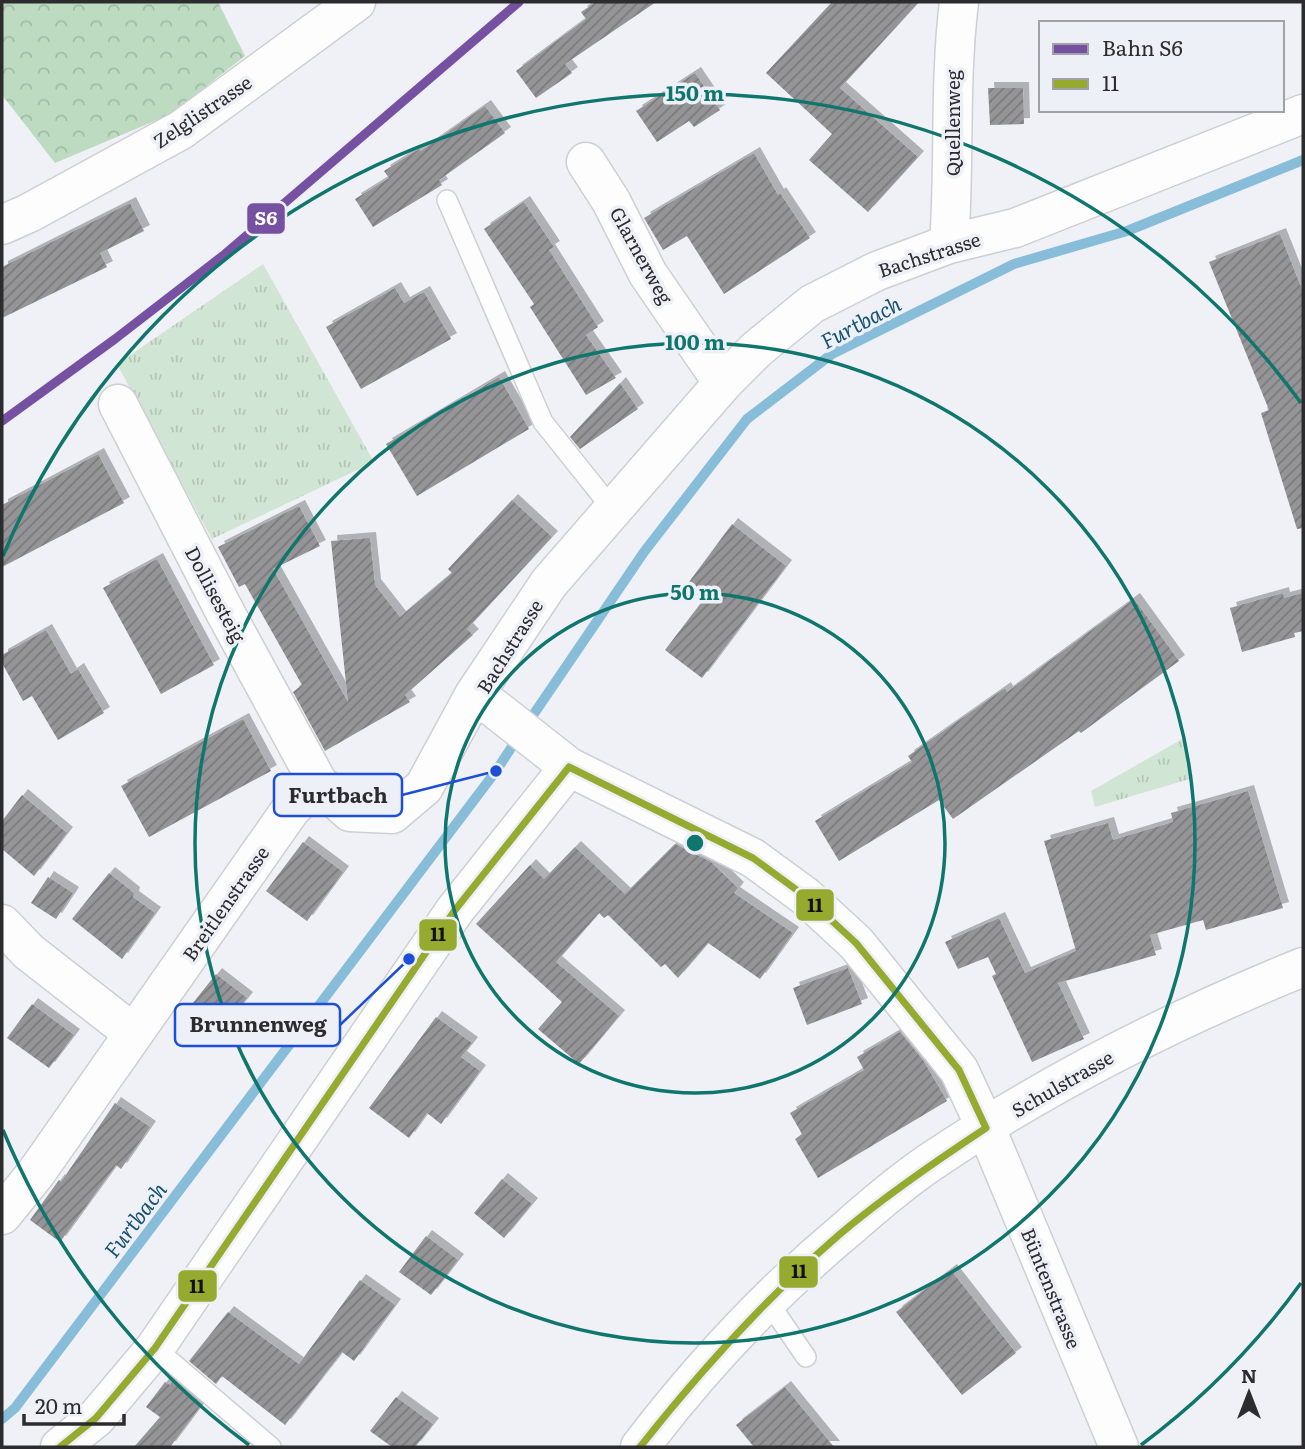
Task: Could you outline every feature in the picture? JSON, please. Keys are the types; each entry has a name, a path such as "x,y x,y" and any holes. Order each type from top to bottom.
{"street":[{"name":"Zelglistrasse","path":"2,225 181,130 356,2"},
{"name":"Quellenweg","path":"949,244 952,203 953,55 959,2"},
{"name":"Bachstrasse","path":"986,1128 959,1070 856,943 805,896 752,858 556,757 484,701 550,583 723,383 757,349 812,304 877,271 949,244 1015,228 1303,114"},
{"name":"Glarnerweg","path":"586,162 611,201 648,275 723,383"},
{"name":"Dollisesteig","path":"118,404 226,614 318,783"},
{"path":"318,783 351,812 392,814 424,787 484,701"},
{"path":"60,1447 96,1418 155,1348 455,911 556,757"},
{"name":"Breitlenstrasse","path":"2,1215 36,1173 290,809 318,783"},
{"path":"2,924 29,952 134,1033"},
{"name":"Schulstrasse","path":"640,1447 683,1391 767,1300 879,1202 929,1164 1080,1070 1237,994 1303,967"},
{"name":"Büntenstrasse","path":"986,1128 1119,1447"}],"lane":[{"path":"447,200 543,422 614,510"},
{"path":"767,1300 806,1357"},
{"path":"155,1348 271,1447"}],"green space":[{"path":"2,2 218,2 245,56 169,115 55,163 2,95"},
{"path":"263,264 374,462 212,539 117,364"},
{"path":"1184,738 1193,778 1095,807 1091,791"}],"building":[{"path":"596,2 656,2 565,64 572,73 536,98 516,71 586,19 581,12"},
{"path":"832,2 919,2 840,88 918,157 868,212 809,160 832,134 766,73"},
{"path":"695,73 720,110 694,127 689,121 657,142 636,111"},
{"path":"988,88 1023,88 1024,124 990,125"},
{"path":"485,106 505,133 439,180 442,185 373,227 355,199 389,178 384,171 419,149 421,151"},
{"path":"754,153 778,195 780,193 810,238 724,294 687,236 663,250 644,218"},
{"path":"524,202 554,247 549,250 598,327 586,335 616,378 586,395 530,307 534,304 484,229"},
{"path":"130,203 144,231 100,253 107,267 2,318 2,267"},
{"path":"1280,234 1303,292 1303,528 1297,529 1261,413 1269,410 1209,262"},
{"path":"395,288 404,303 424,292 451,339 361,389 326,327"},
{"path":"499,377 529,429 417,496 386,444"},
{"path":"620,383 638,409 580,449 570,437"},
{"path":"98,454 124,503 2,567 2,505"},
{"path":"512,500 552,537 467,629 473,635 405,695 410,702 325,751 293,692 302,685 245,584 239,587 218,547 299,506 320,546 273,569 348,702 331,541 370,538 375,585 400,617 452,573 448,569"},
{"path":"732,524 786,566 702,678 665,650 707,595 689,582"},
{"path":"157,559 214,665 161,694 103,588"},
{"path":"1283,593 1284,598 1303,593 1303,631 1294,633 1295,637 1242,652 1230,608"},
{"path":"1134,599 1179,661 1081,733 1079,731 953,819 939,800 839,861 815,821 912,762 908,756 1005,688 1007,692"},
{"path":"46,630 71,674 78,669 104,713 58,740 32,696 23,701 2,663 2,655"},
{"path":"243,719 271,771 149,837 121,786"},
{"path":"1248,791 1283,908 1206,930 1203,920 1150,935 1156,955 1058,983 1084,1039 1032,1062 992,976 996,974 988,957 958,969 945,942 999,918 1025,973 1076,951 1044,841 1108,823 1113,840 1173,822 1171,813"},
{"path":"22,795 67,833 34,876 2,849 2,821"},
{"path":"303,842 343,872 307,921 266,891"},
{"path":"675,844 711,862 738,888 734,893 793,933 760,979 708,943 678,978 665,964 661,967 608,915 604,918 599,913 556,962 619,1016 579,1064 538,1029 562,1002 476,924 530,865 544,879 575,847 625,894"},
{"path":"109,873 134,893 133,897 155,913 122,959 72,919"},
{"path":"48,877 73,893 56,919 31,903"},
{"path":"848,968 862,1004 807,1025 793,988"},
{"path":"216,974 247,998 216,1037 185,1013"},
{"path":"32,1004 74,1035 49,1068 7,1038"},
{"path":"436,1017 472,1043 461,1057 480,1071 441,1124 427,1113 409,1138 369,1108"},
{"path":"900,1032 923,1060 947,1101 818,1178 795,1139 802,1134 790,1113 864,1070 857,1057"},
{"path":"115,1103 150,1127 121,1169 116,1165 60,1242 30,1220 59,1180 61,1182"},
{"path":"502,1179 532,1204 504,1238 474,1213"},
{"path":"426,1236 458,1260 431,1295 399,1272"},
{"path":"951,1270 1016,1353 962,1395 896,1312"},
{"path":"360,1280 395,1305 354,1361 342,1352 285,1425 222,1376 216,1384 189,1361 228,1312 299,1364"},
{"path":"174,1380 202,1404 170,1447 134,1447 160,1417 146,1407 165,1382 170,1385"},
{"path":"785,1387 834,1447 754,1447 736,1425"},
{"path":"396,1397 433,1424 415,1447 392,1447 370,1431"}],"waterway":[{"name":"Furtbach","path":"527,724 644,552 747,419 832,354 1014,264 1127,231 1303,160"},
{"name":"Furtbach","path":"2,1419 15,1408 496,771 519,736"}],"rail line":[{"name":"S6","path":"2,421 225,254 519,2"}],"transit line":[{"name":"11","path":"569,767 753,858 805,896 856,943 959,1070 986,1128"},
{"name":"11","path":"60,1447 96,1418 155,1348 455,910 569,767"},
{"name":"11","path":"640,1447 735,1336 813,1258 893,1192 986,1128"}],"place":[{"name":"Furtbach","path":"496,771"},
{"name":"Brunnenweg","path":"409,959"}]}
